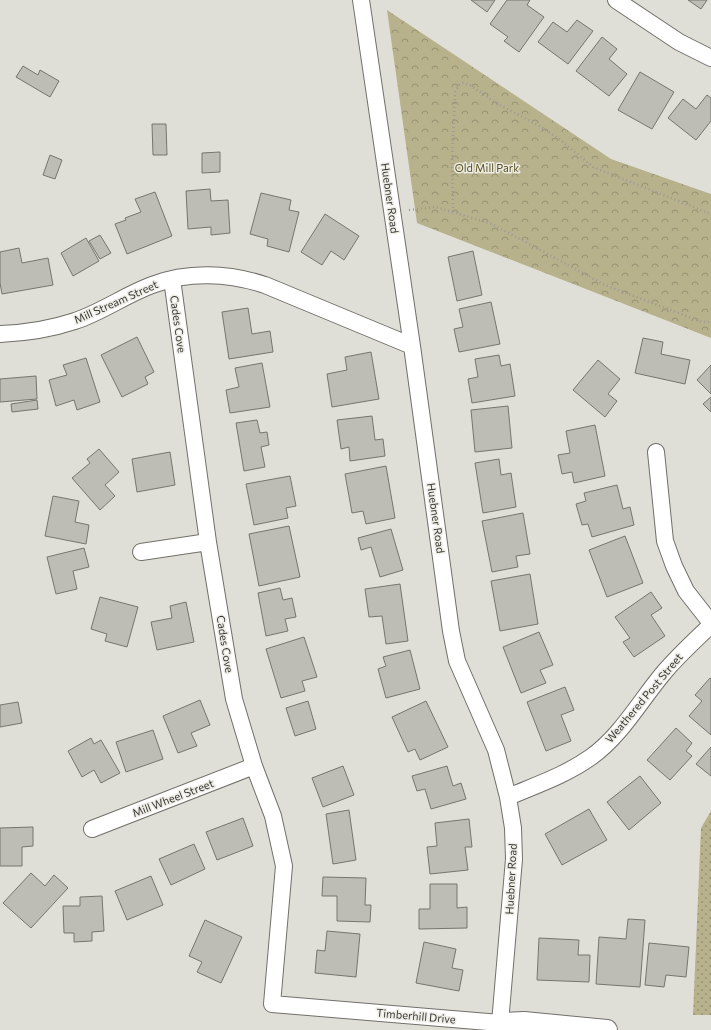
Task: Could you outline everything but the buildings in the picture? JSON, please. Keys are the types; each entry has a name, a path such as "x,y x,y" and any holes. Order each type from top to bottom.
{"street":[{"name":"Huebner Road","path":"361,0 412,346 451,631 457,661 496,750 508,796 513,828 514,859 499,1026"},
{"path":"616,0 679,42 711,58"},
{"name":"Mill Stream Street","path":"0,334 23,333 74,321 99,312 152,285 172,279 184,276 217,275 249,280 265,285 412,346"},
{"name":"Cades Cove","path":"172,279 208,542 234,699 254,766 273,816 284,866 272,1004"},
{"path":"656,452 665,541 674,566 686,591 711,624"},
{"path":"141,552 208,542"},
{"name":"Weathered Post Street","path":"508,796 568,771 591,757 612,739 666,670 711,624"},
{"name":"Mill Wheel Street","path":"92,829 254,766"},
{"name":"Timberhill Drive","path":"272,1004 499,1026 524,1022 607,1030"}],"path":[{"path":"453,212 452,160 455,92 459,85 463,83 470,85 496,102 560,139 593,167 711,214"},
{"path":"392,211 436,207 492,224 605,285 702,322 711,322"}],"green space":[{"name":"Old Mill Park","path":"387,10 611,159 711,194 711,338 417,223"},
{"path":"711,811 711,1015 693,1015 701,828"}]}
